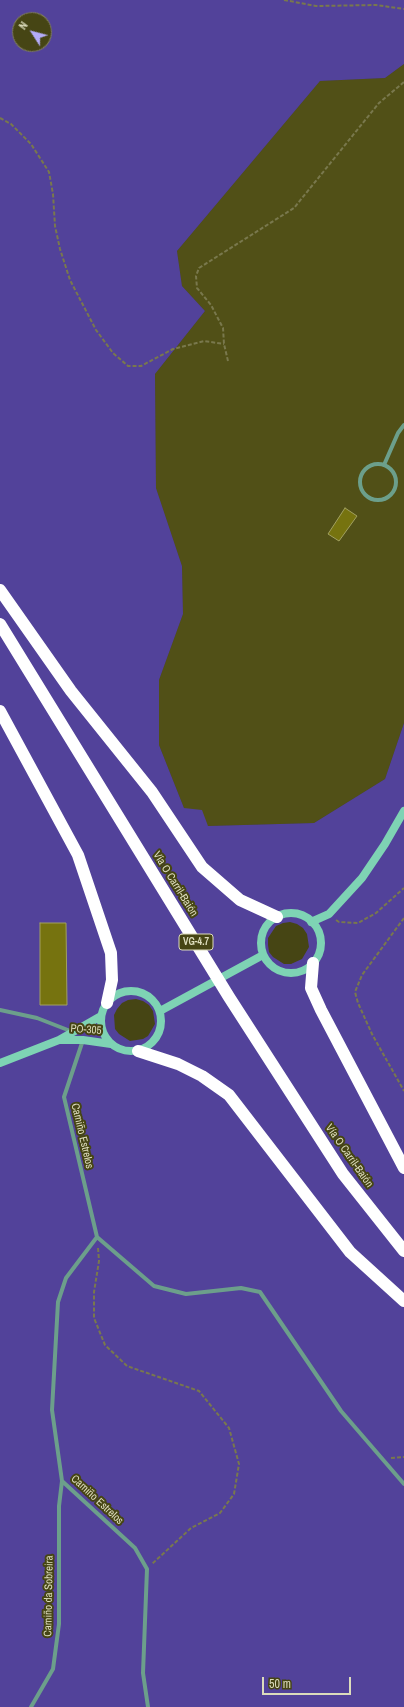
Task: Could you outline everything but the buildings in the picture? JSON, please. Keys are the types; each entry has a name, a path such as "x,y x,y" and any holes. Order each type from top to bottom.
{"highway":[{"path":"0,590 71,691 152,792 202,867 240,900 277,917"},
{"name":"Vía O Carril-Baión","path":"0,624 230,997 339,1167 404,1251"},
{"path":"0,711 78,855 111,953 112,980 107,1002"},
{"path":"314,963 311,988 321,1010 404,1168"},
{"path":"138,1051 178,1064 202,1076 229,1095 350,1252 404,1301"}],"main road":[{"path":"311,922 329,914 362,878 386,844 404,811"},
{"path":"286,914 295,914 303,916 311,922 317,929 320,937 318,955 314,963 299,972 290,973 282,972 271,966 263,955 261,947 264,929 270,922 277,917 286,914"},
{"path":"160,1011 244,967 263,955"},
{"path":"107,1002 113,996 131,990 149,996 156,1002 162,1021 160,1031 155,1040 148,1047 138,1051"},
{"name":"PO-305","path":"107,1002 101,1016 101,1026 105,1036 111,1044"},
{"name":"PO-305","path":"0,1063 59,1040 101,1016"},
{"name":"PO-305","path":"59,1040 83,1040 111,1044 124,1050 138,1051"}],"street":[{"path":"384,465 398,433 404,425"},
{"path":"375,464 384,465 394,474 396,486 390,495 385,499 373,500 368,498 362,491 360,482 361,476 370,466 375,464"},
{"path":"0,1010 37,1018 74,1032"},
{"name":"Camiño Estrelos","path":"83,1040 64,1097 97,1237 66,1278 58,1302 52,1410 62,1480 135,1548 147,1569"},
{"path":"97,1237 154,1286 186,1294 241,1288 260,1292 341,1411 404,1484"},
{"name":"Camiño da Sobreira","path":"31,1707 53,1669 59,1624 59,1506 62,1480"},
{"path":"147,1569 143,1673 148,1707"}],"path":[{"path":"284,0 316,6 376,5 404,9"},
{"path":"228,361 224,344 223,328 211,305 197,288 196,276 199,268 294,208 379,103 404,82"},
{"path":"0,118 11,124 32,144 49,172 53,194 55,226 60,249 70,280 96,330 113,353 128,366 141,366 174,349 204,341 224,344"},
{"path":"329,914 340,922 358,923 376,913 404,888"},
{"path":"404,918 362,975 355,992 358,1003 372,1034 404,1091"},
{"path":"97,1237 99,1261 94,1292 94,1318 105,1345 127,1366 199,1391 229,1428 239,1464 234,1494 220,1513 191,1528 147,1569"}],"shaded area":[{"path":"0,0 404,0 404,64 385,78 320,81 177,251 182,286 205,311 155,374 156,488 182,566 183,614 159,680 159,745 184,808 202,810 208,826 314,823 385,779 404,723 404,1707 0,1707","holes":["290,922 303,928 307,934 309,947 302,959 291,964 284,964 273,957 269,952 268,938 276,926","136,999 149,1005 153,1011 155,1024 148,1036 143,1039 130,1041 119,1034 115,1029 114,1015 122,1003 128,1000"]},
{"path":"404,64 404,723 385,779 314,823 208,826 184,808 159,745 159,680 183,614 182,566 156,488 155,374 205,311 182,286 177,251 320,81 385,78"}]}
